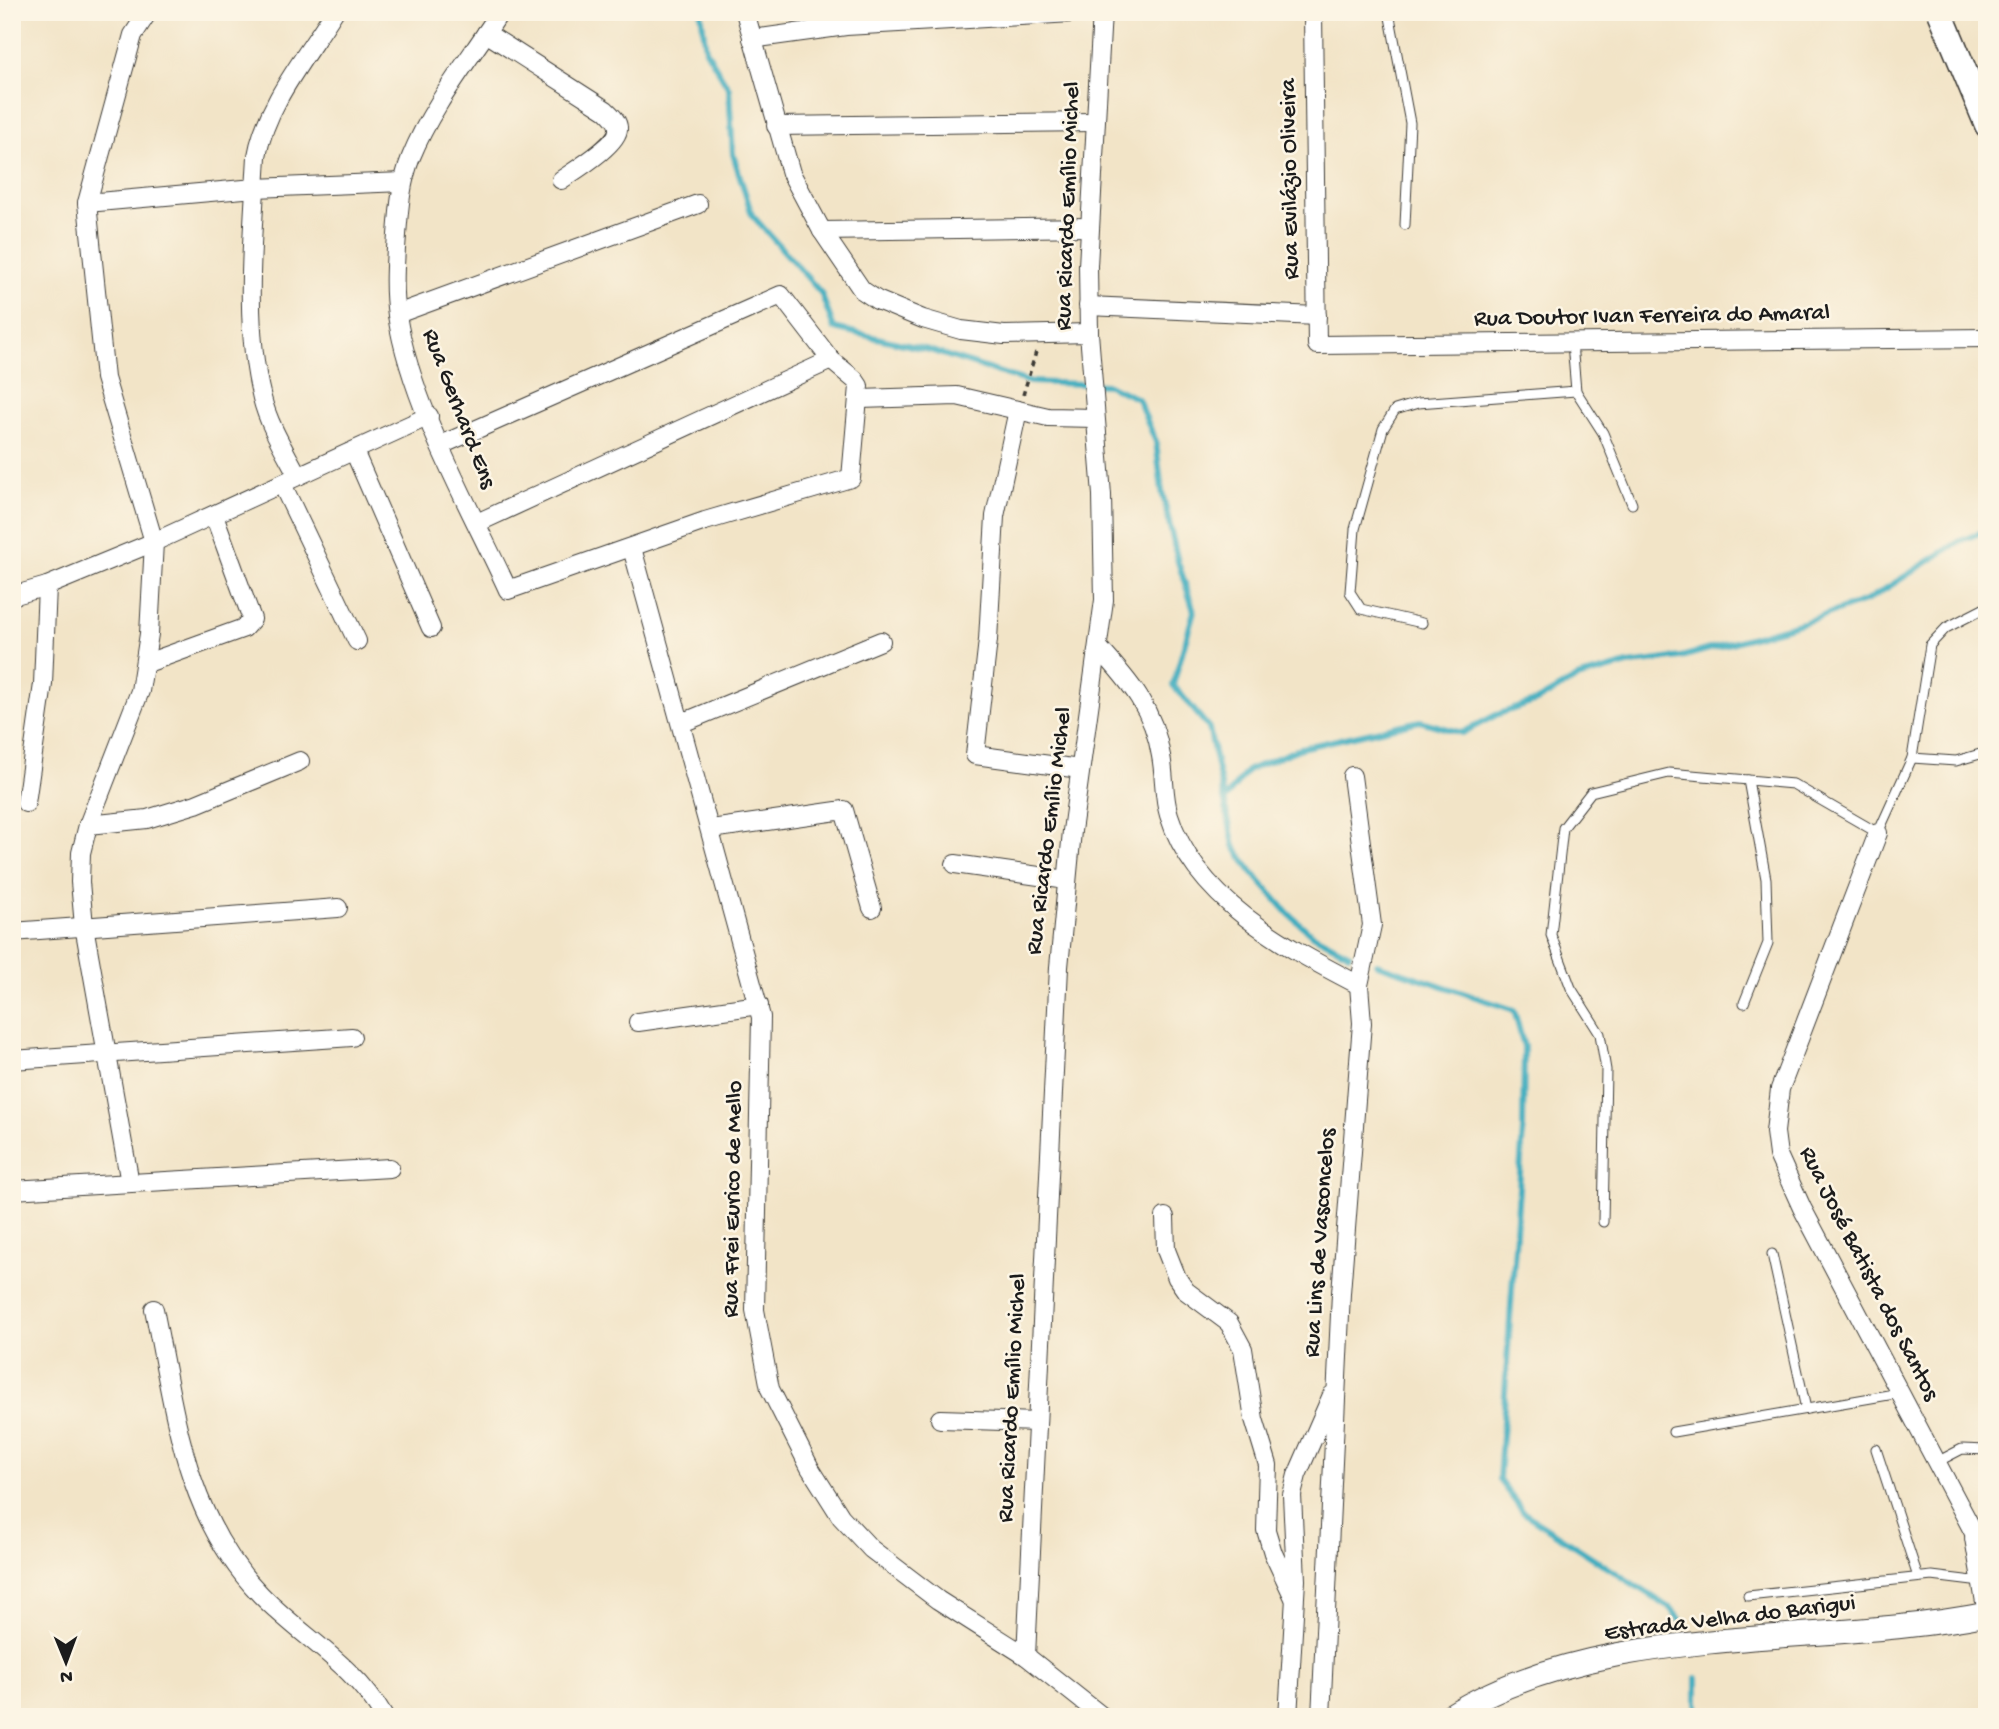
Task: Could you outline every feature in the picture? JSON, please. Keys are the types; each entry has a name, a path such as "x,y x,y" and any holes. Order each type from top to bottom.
{"main road":[{"path":"1940,12 1987,125"}],"street":[{"path":"131,1183 84,926 80,882 81,853 88,825 140,691 147,663 154,542 105,378 87,202 133,35 148,12"},
{"path":"334,12 261,135 255,188 253,305 256,367 271,424 290,480 357,641"},
{"name":"Rua Gerhard Ens","path":"500,12 422,134 403,182 396,249 397,314 415,380 429,416 508,590 632,548"},
{"path":"745,12 791,173 822,231 853,280 870,296 932,322 961,330 1004,335 1089,333"},
{"path":"752,39 846,19 1089,12"},
{"name":"Rua Ricardo Emílio Michel","path":"1026,1656 1055,1026 1067,880 1103,610 1104,545 1088,306 1088,228 1101,12"},
{"name":"Rua Evilázio Oliveira","path":"1313,12 1317,345"},
{"path":"486,33 606,110 615,120 619,130 615,140 561,180"},
{"path":"776,126 1094,122"},
{"path":"87,202 255,188 403,182"},
{"path":"397,314 698,204"},
{"path":"822,231 1088,228"},
{"path":"442,445 781,295 831,360 856,380 860,398 851,478 705,521 632,548"},
{"path":"1088,306 1317,316"},
{"name":"Rua Doutor Ivan Ferreira do Amaral","path":"1317,345 1987,338"},
{"path":"477,523 831,360"},
{"path":"860,398 957,396 1048,417 1095,418"},
{"path":"1018,410 995,516 987,652 975,755 1080,769"},
{"path":"12,596 47,586 154,542 429,416"},
{"path":"354,451 431,628"},
{"path":"147,663 244,628 252,619 214,515"},
{"name":"Rua Frei Eurico de Mello","path":"632,548 759,1005 761,1033 754,1298 760,1352 770,1389 810,1468 841,1517 871,1549 938,1600 1026,1656 1103,1717"},
{"path":"26,803 43,684 47,586"},
{"path":"682,723 881,640"},
{"path":"1099,648 1145,703 1157,737 1169,816 1188,853 1205,876 1224,898 1268,934 1359,985"},
{"path":"88,825 147,819 196,804 300,761"},
{"name":"Rua Lins de Vasconcelos","path":"1321,1717 1343,1248 1362,1023 1359,985 1372,925 1352,776"},
{"path":"711,829 844,810 872,908"},
{"name":"Rua José Batista dos Santos","path":"1878,833 1785,1069 1775,1132 1787,1179 1973,1531 1987,1550"},
{"path":"955,864 1067,880"},
{"path":"12,932 338,908"},
{"path":"638,1022 759,1005"},
{"path":"12,1060 352,1037"},
{"path":"12,1190 390,1168"},
{"path":"1165,1217 1166,1250 1177,1278 1186,1291 1229,1323 1243,1349 1254,1419 1268,1465 1266,1530 1273,1553 1294,1598"},
{"path":"154,1309 189,1479 204,1513 258,1593 351,1672 372,1696 384,1717"},
{"path":"1288,1717 1294,1598 1294,1484 1337,1385"},
{"path":"940,1419 1037,1422"},
{"name":"Rua José Batista dos Santos","path":"1973,1531 1987,1614"},
{"name":"Estrada Velha do Barigui","path":"1448,1717 1510,1686 1604,1660 1709,1643 1934,1623 1987,1614"}],"lane":[{"path":"1389,12 1410,123 1405,225"},
{"path":"1572,343 1576,391 1603,433 1632,504"},
{"path":"1422,623 1361,610 1350,592 1355,529 1382,429 1395,410 1418,403 1576,391"},
{"path":"1603,1222 1606,1070 1600,1034 1572,988 1551,935 1563,828 1591,792 1670,773 1793,784 1878,833 1912,758 1930,645 1946,628 1987,607"},
{"path":"1912,758 1956,761 1987,752"},
{"path":"1744,1003 1768,943 1766,879 1748,780"},
{"path":"1772,1254 1806,1409"},
{"path":"1673,1432 1900,1393"},
{"path":"1876,1449 1918,1577"},
{"path":"1937,1462 1962,1449 1987,1450"},
{"path":"1748,1595 1918,1577 1982,1582"}],"path":[{"path":"1018,410 1041,335"}],"waterway":[{"path":"701,12 706,50 729,89 733,154 752,215 821,293 834,328 929,350 1029,382 1108,385 1138,399 1156,442 1162,491 1178,562 1194,611 1173,685 1209,728 1234,846 1252,872 1289,914 1311,934 1350,954"},
{"path":"1225,799 1248,770 1301,748 1420,721 1462,733 1496,715 1537,701 1577,678 1628,664 1681,657 1802,623 1868,600 1960,541 1987,530"},
{"path":"1377,964 1514,1010 1524,1047 1523,1130 1499,1480 1524,1513 1670,1608 1684,1624"},
{"path":"1697,1678 1697,1717"}]}
